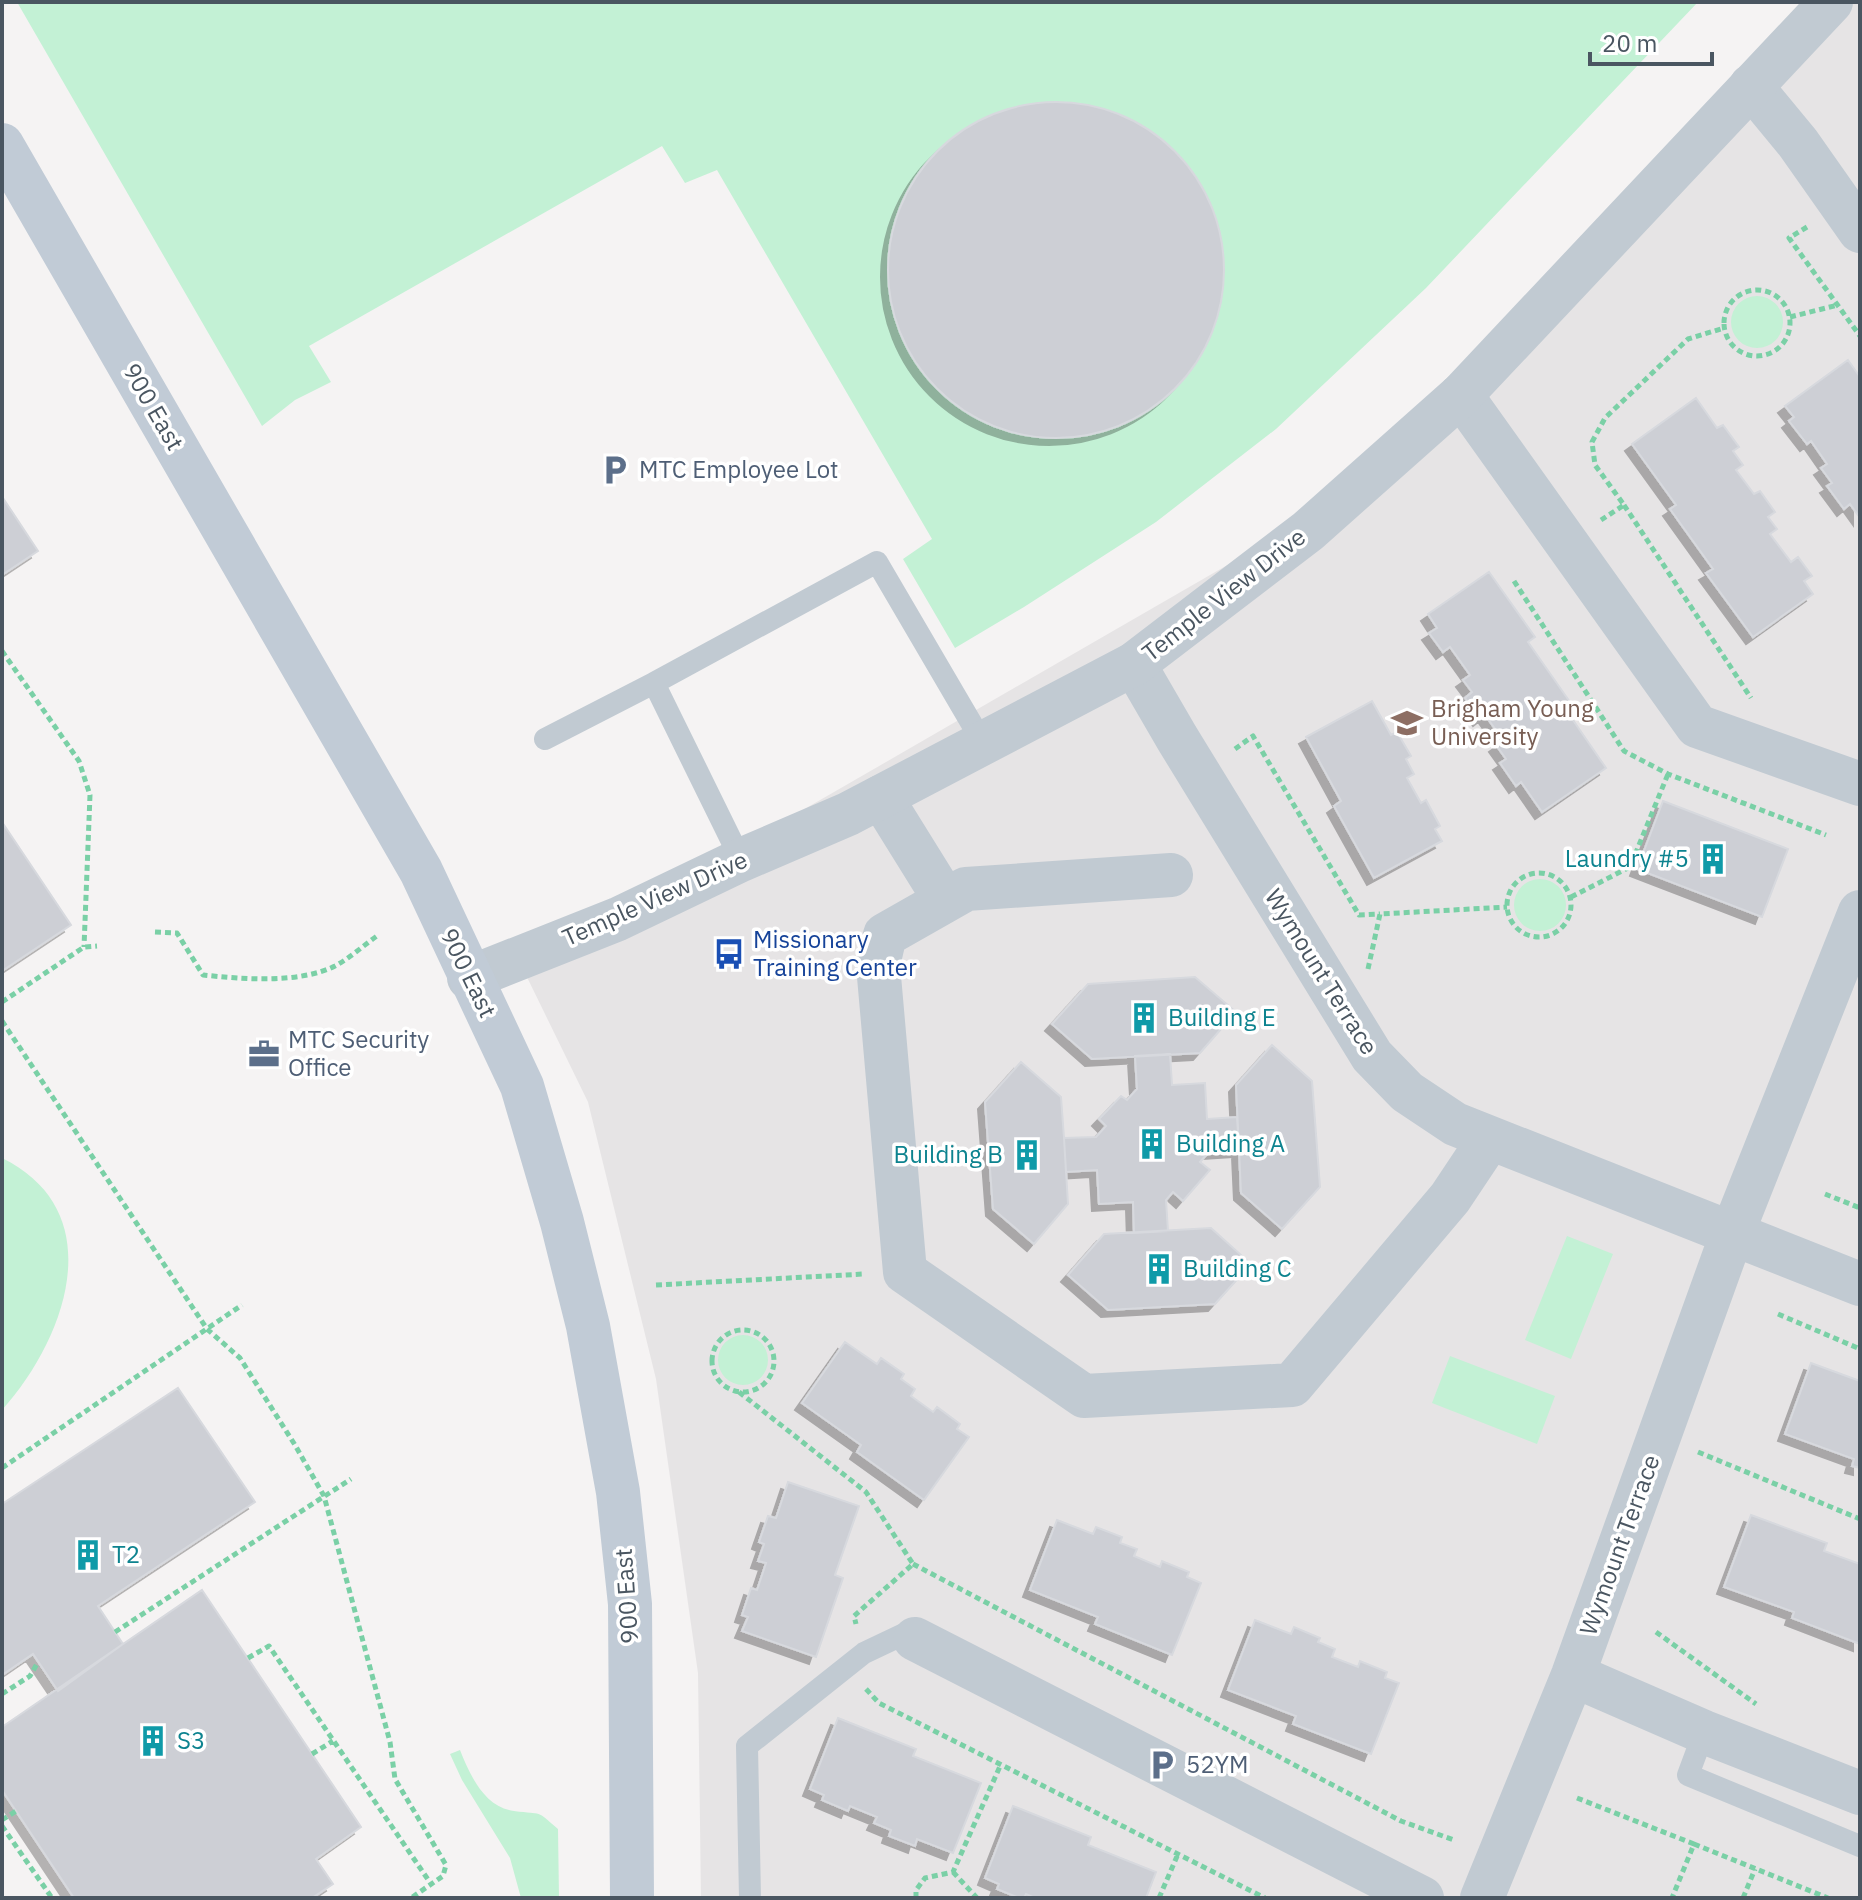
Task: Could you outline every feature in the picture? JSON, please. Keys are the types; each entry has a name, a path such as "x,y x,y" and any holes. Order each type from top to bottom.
{"main road":[{"name":"900 East","path":"2,145 421,871 522,1086 562,1222 588,1326 618,1492 630,1604 632,1898"}],"street":[{"name":"Temple View Drive","path":"469,978 618,919 881,797 1134,664 1308,531 1461,395 1831,2"},
{"path":"1751,86 1798,143 1860,231"},
{"path":"1461,395 1697,726 1860,784"},
{"name":"Wymount Terrace","path":"1134,664 1372,1056 1407,1092 1455,1124 1732,1234"},
{"path":"881,797 945,900"},
{"path":"1171,875 966,889 885,935 878,965 905,1272 1084,1396 1292,1385 1450,1198 1490,1138"},
{"name":"Wymount Terrace","path":"1482,1898 1573,1675 1732,1234 1860,912"},
{"path":"1732,1234 1860,1284"},
{"path":"915,1639 1422,1898"},
{"path":"1573,1675 1704,1732 1860,1793"}],"lane":[{"path":"545,739 877,562 983,743"},
{"path":"654,683 741,860"},
{"path":"750,1898 747,1746 855,1660 904,1634 915,1639"},
{"path":"1704,1732 1688,1775 1860,1846"}],"path":[{"path":"1807,227 1789,238 1860,336"},
{"path":"1755,289 1778,297 1786,305 1790,317 1790,329 1785,341 1764,356 1750,356 1738,350 1728,340 1724,328 1725,314 1731,302 1741,293 1755,289"},
{"path":"1790,317 1838,305"},
{"path":"1724,328 1688,339 1605,418 1592,442 1595,465 1754,702"},
{"path":"1567,541 1624,505"},
{"path":"1514,581 1624,751 1668,774 1826,835"},
{"path":"2,651 79,761 90,795 84,947"},
{"path":"1232,751 1253,736 1359,915 1507,907"},
{"path":"1571,897 1630,867 1668,774"},
{"path":"1533,873 1545,873 1557,877 1566,885 1572,910 1568,921 1558,932 1546,937 1532,937 1520,931 1511,921 1507,907 1513,885 1533,873"},
{"path":"1367,971 1380,914"},
{"path":"155,932 177,933 203,975 251,980 301,975 335,966 377,936"},
{"path":"2,1002 84,947 97,946"},
{"path":"2,1021 207,1329 240,1358 324,1496 390,1742 395,1779 446,1865 443,1876 411,1898"},
{"path":"1825,1194 1860,1208"},
{"path":"656,1285 905,1272"},
{"path":"2,1468 242,1305"},
{"path":"1778,1314 1860,1349"},
{"path":"739,1392 763,1386 771,1376 775,1363 773,1350 766,1338 754,1331 730,1331 714,1346 711,1357 717,1379 727,1388 739,1392 866,1492 913,1564 1401,1821 1454,1840"},
{"path":"1658,1438 1722,1460 1860,1519"},
{"path":"115,1632 351,1479"},
{"path":"913,1564 854,1616 855,1660 879,1703 1265,1898"},
{"path":"1656,1632 1759,1707"},
{"path":"248,1658 269,1646 431,1884"},
{"path":"2,1694 30,1676 38,1662"},
{"path":"312,1754 333,1741"},
{"path":"953,1872 1001,1764"},
{"path":"1577,1798 1828,1898"},
{"path":"16,1811 2,1823 52,1898"},
{"path":"1672,1898 1694,1844"},
{"path":"1159,1898 1178,1854"},
{"path":"1743,1898 1755,1869"},
{"path":"916,1898 916,1890 925,1878 953,1872"},
{"path":"953,1872 977,1898"}],"shaded area":[{"name":"Brigham Young University","path":"1833,2 1860,2 1860,1898 701,1898 698,1673 656,1379 588,1102 524,971 1385,474"}],"green space":[{"path":"17,2 1698,2 1426,288 1276,429 1156,522 955,648 903,559 932,539 717,170 685,183 662,146 309,346 331,382 295,400 262,426"},
{"path":"1757,296 1776,303 1783,322 1776,341 1757,348 1738,341 1731,322 1738,303"},
{"path":"1540,879 1559,886 1566,905 1559,924 1540,931 1521,924 1514,905 1521,886"},
{"path":"2,1158 36,1181 57,1210 67,1243 67,1278 59,1313 44,1348 25,1381 2,1410"},
{"path":"1567,1236 1613,1254 1571,1359 1525,1340"},
{"path":"733,1336 753,1336 767,1350 767,1370 753,1384 733,1384 719,1370 719,1350"},
{"path":"1450,1356 1555,1396 1537,1444 1432,1403"},
{"path":"460,1750 486,1797 503,1808 539,1814 558,1829 559,1898 521,1898 510,1858 462,1780 450,1754"}],"building":[{"path":"1056,102 1089,105 1120,115 1149,130 1175,151 1196,177 1211,206 1221,237 1224,270 1221,303 1211,334 1196,363 1175,389 1149,410 1120,425 1089,435 1056,438 1023,435 992,425 963,410 937,389 916,363 901,334 891,303 888,270 891,237 901,206 916,177 937,151 963,130 992,115 1023,105"},
{"path":"1848,360 1860,377 1860,518 1850,504 1844,509 1827,486 1832,483 1821,468 1827,464 1811,441 1807,444 1789,421 1794,417 1785,406"},
{"path":"1696,398 1717,428 1723,425 1739,447 1733,451 1743,465 1736,470 1754,494 1760,491 1775,512 1768,517 1777,529 1770,534 1791,562 1798,557 1812,576 1804,581 1813,594 1753,637 1706,573 1713,569 1670,509 1676,505 1632,444"},
{"path":"2,499 38,551 2,575"},
{"path":"1489,572 1535,637 1528,642 1570,702 1564,707 1606,768 1542,812 1521,782 1516,786 1500,763 1506,759 1496,745 1503,740 1485,715 1480,719 1465,698 1472,692 1463,680 1470,675 1450,647 1443,652 1429,633 1437,628 1428,614"},
{"path":"1372,701 1391,735 1397,732 1411,756 1406,759 1414,774 1407,778 1421,803 1426,800 1440,826 1435,829 1442,841 1374,878 1334,806 1341,801 1306,737"},
{"name":"Laundry #5","path":"1663,801 1788,849 1762,917 1637,869"},
{"path":"2,822 71,925 2,971"},
{"name":"Building E","path":"1195,977 1236,1012 1200,1053 1092,1059 1052,1024 1088,984"},
{"path":"1272,1045 1312,1081 1320,1187 1282,1229 1241,1193 1236,1085"},
{"name":"Building A","path":"1170,1054 1172,1085 1205,1083 1207,1119 1237,1117 1239,1150 1209,1152 1200,1162 1210,1170 1183,1201 1173,1192 1166,1200 1168,1231 1134,1233 1133,1202 1099,1204 1097,1170 1066,1172 1064,1138 1096,1137 1106,1126 1099,1119 1121,1096 1127,1100 1137,1089 1135,1056"},
{"name":"Building B","path":"1021,1062 1061,1097 1064,1138 1068,1204 1034,1244 993,1209 985,1102"},
{"name":"Building C","path":"1211,1228 1251,1264 1215,1304 1108,1310 1068,1275 1104,1234"},
{"path":"845,1342 877,1364 881,1358 904,1374 901,1379 915,1389 911,1396 933,1412 937,1407 960,1424 957,1429 969,1437 924,1500 857,1452 861,1445 802,1403"},
{"path":"1811,1363 1860,1381 1860,1468 1852,1466 1854,1459 1785,1434"},
{"name":"T2","path":"178,1388 255,1502 98,1606 123,1644 58,1691 33,1654 2,1675 2,1504"},
{"path":"788,1482 859,1506 835,1575 843,1578 816,1657 742,1631 748,1617 742,1615 751,1588 757,1590 766,1563 758,1561 764,1544 759,1542 768,1516 776,1518"},
{"path":"1751,1515 1827,1543 1824,1551 1860,1564 1860,1644 1792,1618 1794,1612 1724,1587"},
{"path":"1057,1520 1093,1534 1096,1527 1122,1537 1120,1543 1137,1549 1134,1556 1160,1567 1162,1561 1189,1572 1187,1577 1201,1583 1172,1655 1095,1624 1098,1617 1030,1590"},
{"name":"S3","path":"202,1590 361,1827 316,1859 333,1884 312,1898 74,1898 2,1790 2,1727"},
{"path":"1255,1620 1291,1634 1294,1627 1320,1638 1318,1642 1335,1649 1332,1657 1358,1667 1360,1661 1387,1672 1385,1678 1399,1683 1371,1754 1293,1724 1296,1716 1228,1690"},
{"path":"838,1718 916,1749 913,1756 981,1783 953,1853 917,1839 915,1846 889,1836 891,1830 874,1823 877,1817 850,1806 848,1811 822,1800 824,1795 810,1789"},
{"path":"1013,1806 1091,1837 1088,1845 1156,1872 1146,1898 1035,1898 1026,1894 1024,1898 1019,1898 997,1889 999,1884 985,1878"}],"place":[{"name":"MTC Employee Lot","path":"615,470"},
{"name":"Brigham Young University","path":"1407,723"},
{"name":"Laundry #5","path":"1713,859"},
{"name":"Missionary Training Center","path":"729,954"},
{"name":"Building E","path":"1144,1018"},
{"name":"MTC Security Office","path":"264,1054"},
{"name":"Building A","path":"1152,1144"},
{"name":"Building B","path":"1027,1155"},
{"name":"Building C","path":"1159,1269"},
{"name":"T2","path":"88,1555"},
{"name":"S3","path":"153,1741"},
{"name":"52YM","path":"1162,1765"}]}
